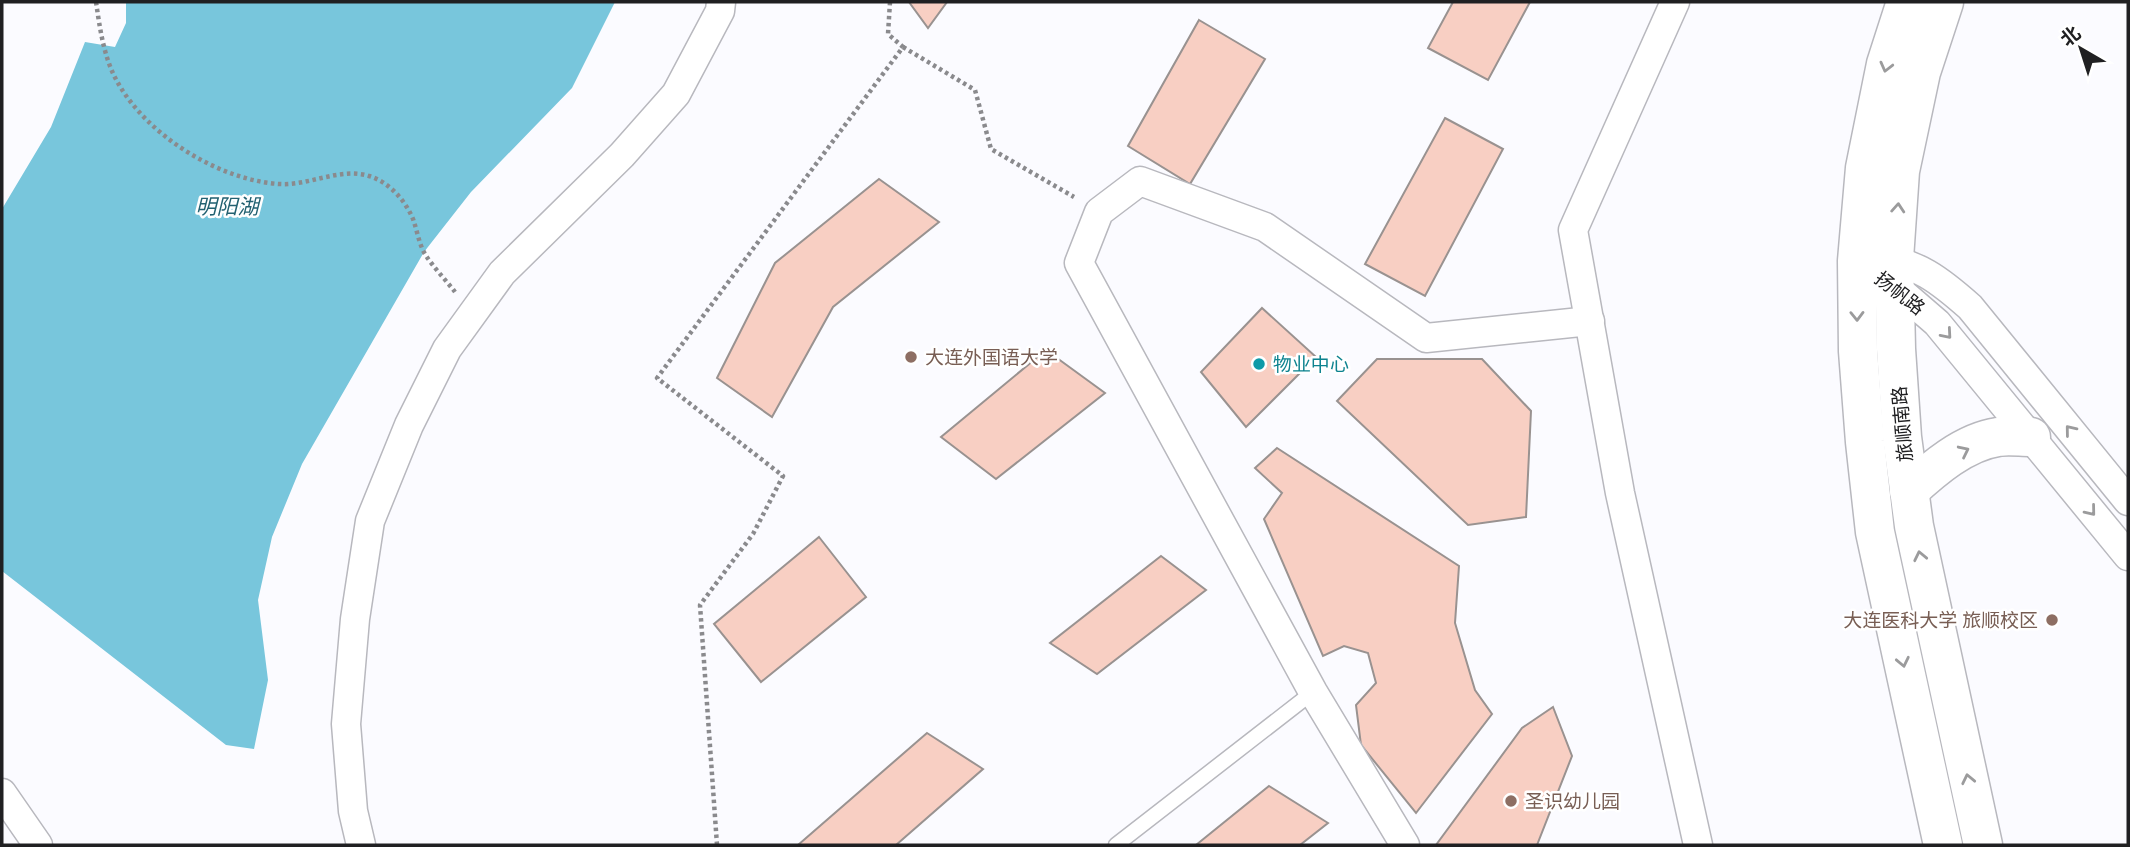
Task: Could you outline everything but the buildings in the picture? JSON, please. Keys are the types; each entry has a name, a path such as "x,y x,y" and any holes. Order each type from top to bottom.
{"highway":[{"name":"旅顺南路","path":"1906,2 1886,64 1865,168 1857,261 1858,364 1875,532 1943,845"},
{"name":"旅顺南路","path":"1944,2 1921,72 1900,171 1894,272 1899,387 1914,526 1983,845"},
{"path":"1909,491 1931,470 1961,451 1997,437 2031,437"}],"street":[{"path":"361,845 353,811 346,724 355,619 370,521 409,425 447,349 502,273 622,155 676,93 720,11 721,2"},
{"path":"1675,2 1573,230 1620,493 1698,845"},
{"path":"1405,845 1313,692 1079,263 1099,212 1140,181 1265,227 1426,338 1590,321"},
{"name":"扬帆路","path":"1857,261 1894,272 1939,280 1969,307 2128,502"},
{"name":"扬帆路","path":"1894,272 2128,556"},
{"path":"2,793 37,845"}],"lane":[{"path":"1116,845 1313,692"}],"path":[{"path":"96,2 100,34 117,83 146,122 185,151 234,176 279,184 314,181 343,173 369,176 396,191 412,217 424,252 472,314"},
{"path":"890,2 888,34 903,47 975,90 991,149 1099,212"},
{"path":"718,845 700,605 753,534 783,476 657,378 903,47"}],"water":[{"name":"明阳湖","path":"126,2 615,2 572,88 471,192 424,252 302,464 272,537 258,600 268,680 254,749 226,745 2,571 2,209 51,127 85,42 115,47 126,23"}],"place":[{"name":"大连外国语大学","path":"911,357"},
{"name":"物业中心","path":"1259,364"},
{"name":"大连医科大学 旅顺校区","path":"2052,620"},
{"name":"圣识幼儿园","path":"1511,801"}]}
